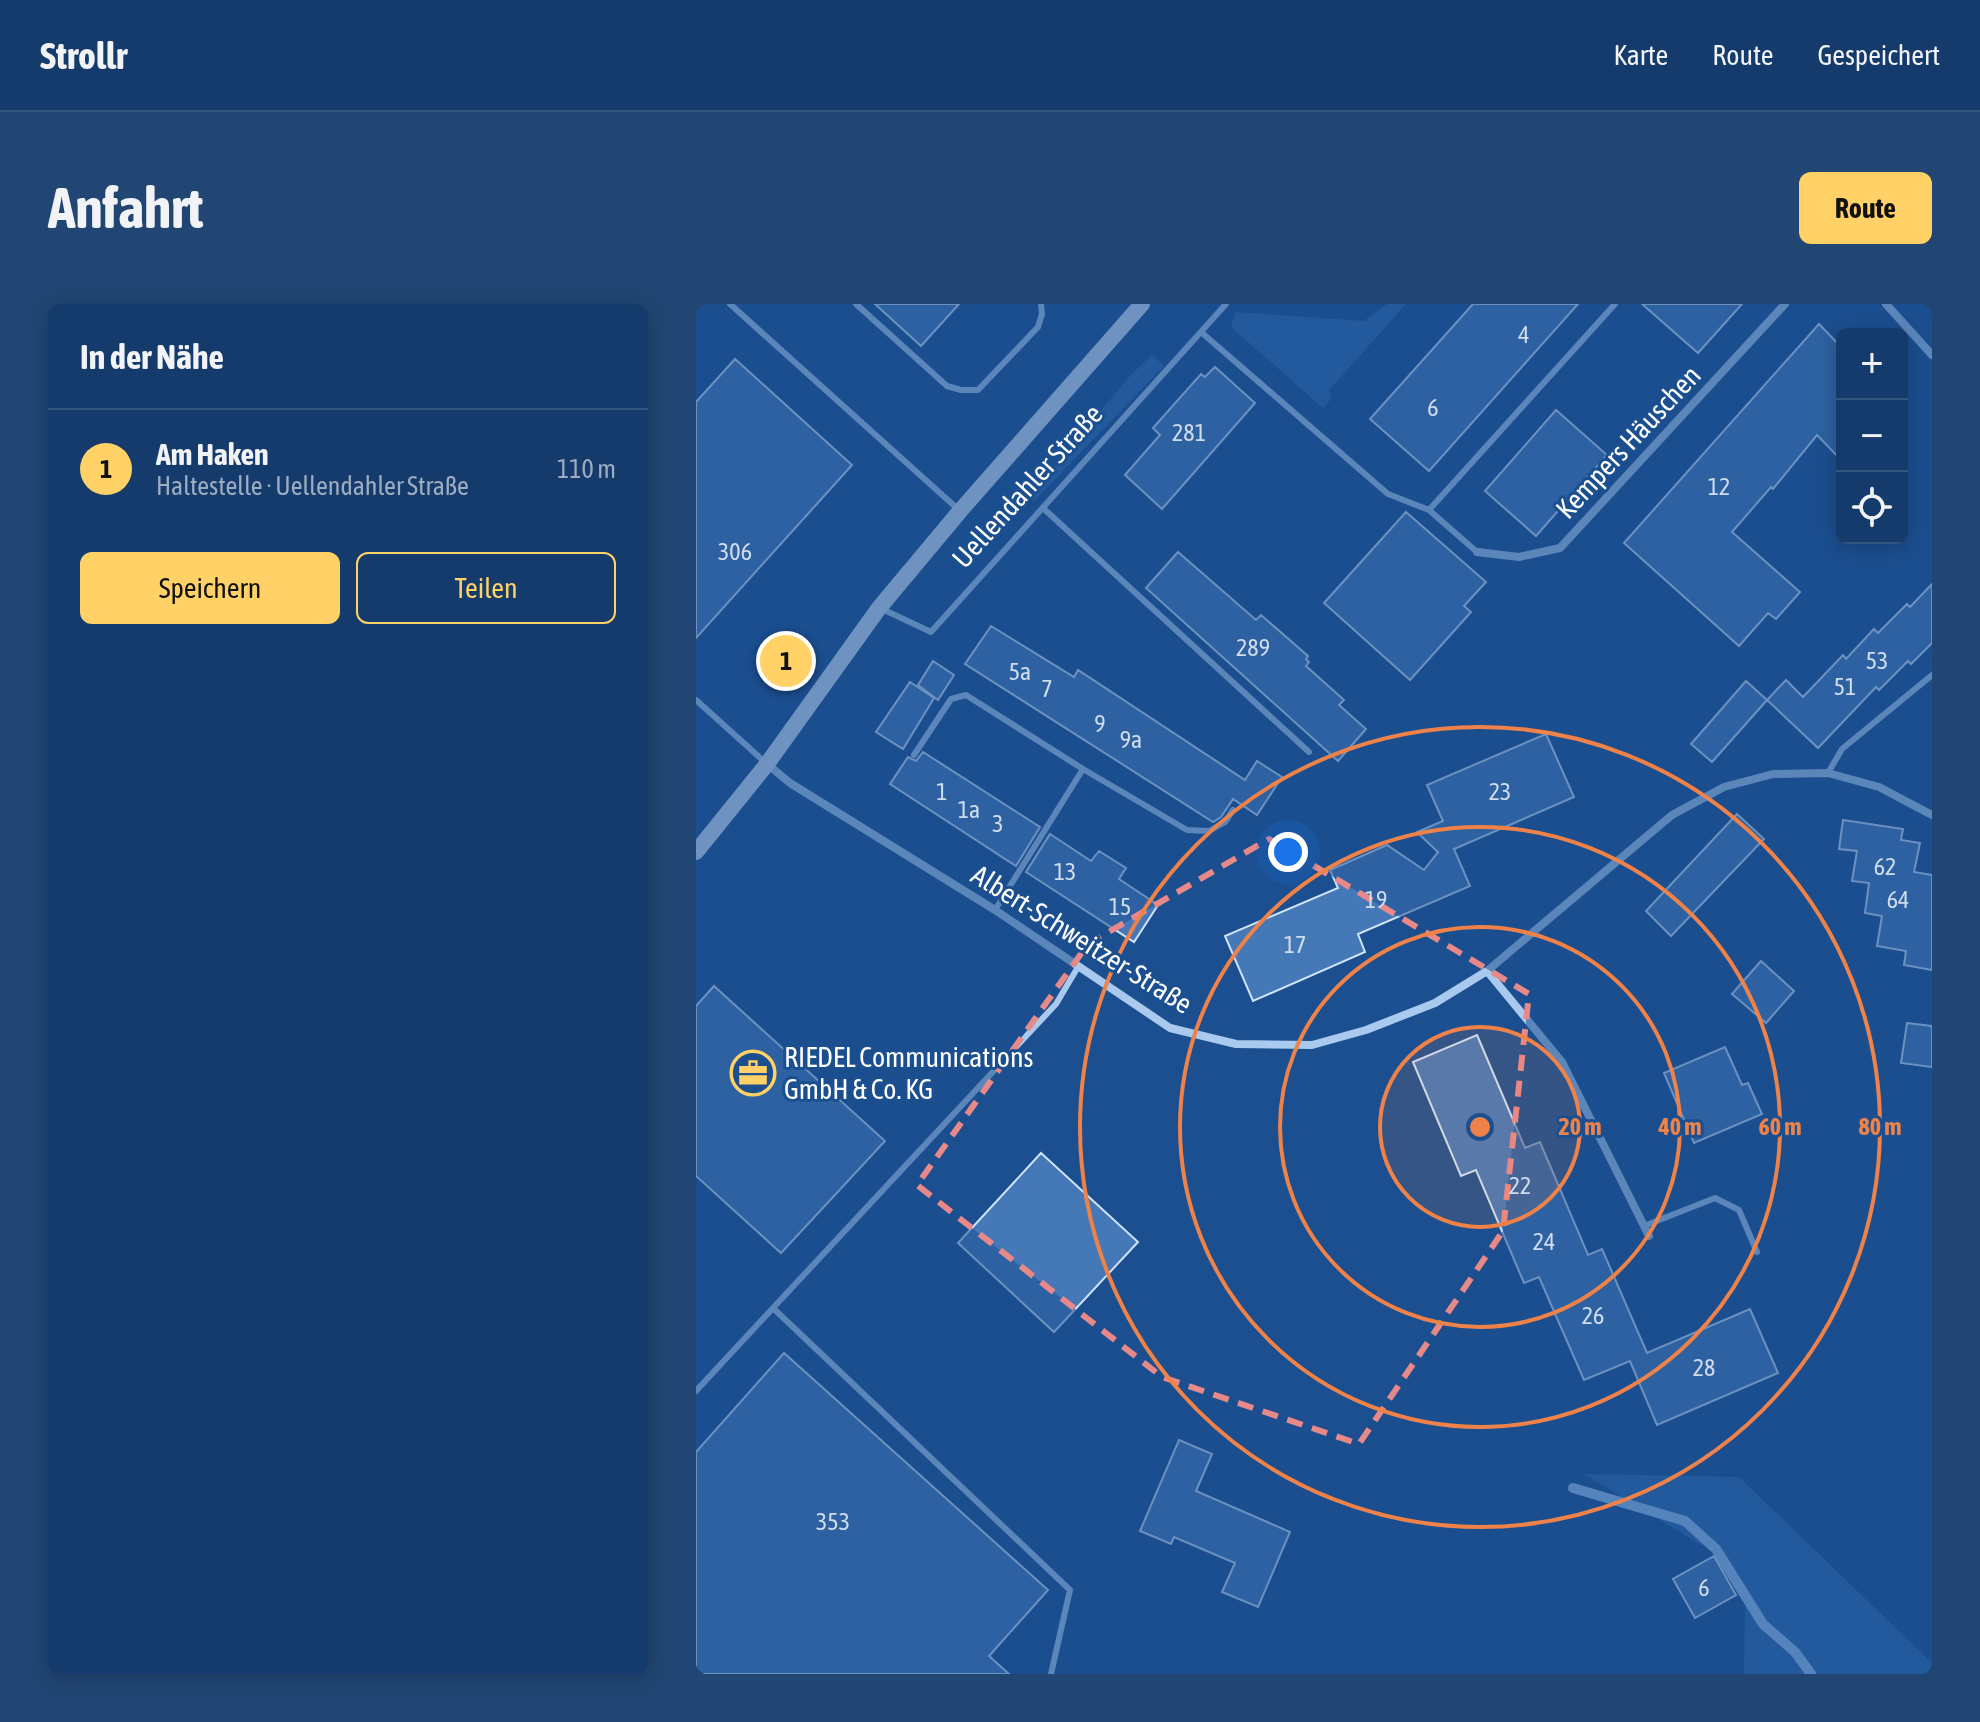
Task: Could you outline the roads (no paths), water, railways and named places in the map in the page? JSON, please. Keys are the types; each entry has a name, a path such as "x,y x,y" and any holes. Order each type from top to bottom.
{"main road":[{"name":"Uellendahler Straße","path":"696,852 767,764 879,608 1142,304"}],"street":[{"name":"Kempers Häuschen","path":"1477,552 1519,557 1560,548 1785,304"},
{"path":"1886,304 1932,355"},
{"name":"Albert-Schweitzer-Straße","path":"767,764 790,783 995,910 1170,1028 1236,1044 1312,1045 1366,1030 1435,1003 1487,971 1672,815 1724,787 1773,774 1828,773 1879,787 1932,815"},
{"path":"1487,971 1562,1062 1649,1236"}],"lane":[{"path":"730,304 960,511"},
{"path":"856,304 947,386 970,390 978,390 1038,327 1041,304"},
{"name":"Uellendahler Straße","path":"879,608 931,632 1226,304"},
{"path":"1429,510 1615,304"},
{"path":"1201,332 1388,494 1429,510 1477,552"},
{"path":"1043,508 1309,752"},
{"path":"1828,773 1842,749 1932,675"},
{"path":"914,755 951,699 966,695 1187,830 1209,831 1225,822 1233,810"},
{"path":"696,700 767,764"},
{"path":"995,910 1083,769"},
{"path":"696,1391 1056,1004 1078,967"},
{"path":"1644,1226 1715,1198 1739,1210 1757,1252"},
{"path":"773,1308 1070,1590 1051,1674"}],"waterway":[{"path":"1573,1488 1685,1521 1716,1549 1763,1624 1795,1652 1811,1674"}],"place":[{"name":"Am Haken","path":"786,661"},
{"name":"RIEDEL Communications GmbH & Co. KG","path":"753,1073"}]}
